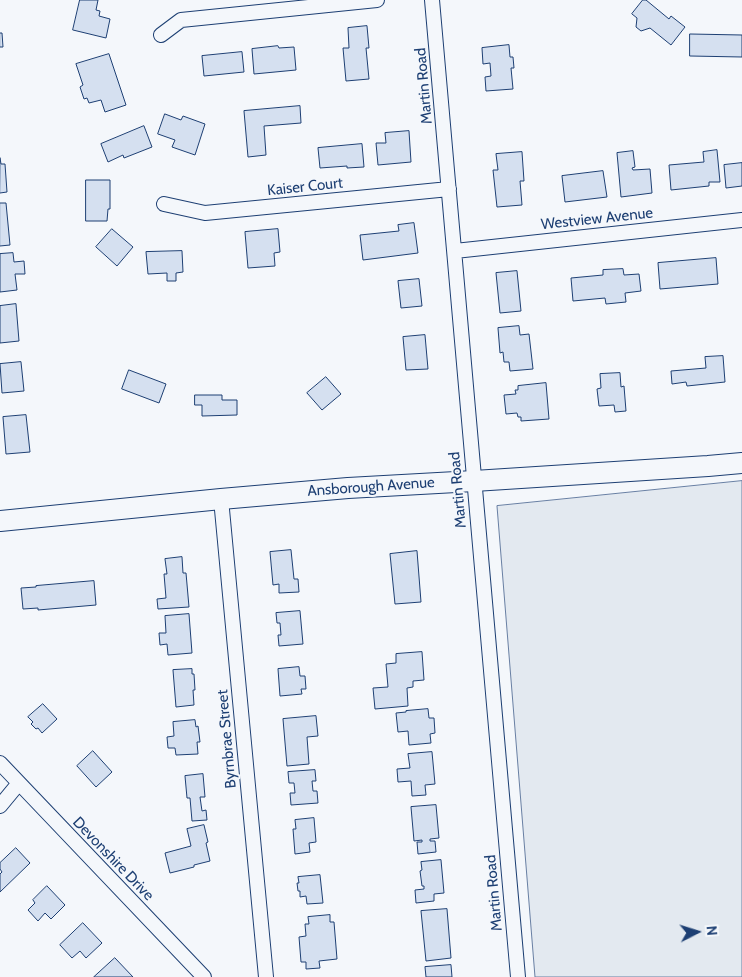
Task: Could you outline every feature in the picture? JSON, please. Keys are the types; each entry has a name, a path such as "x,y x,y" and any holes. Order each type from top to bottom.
{"main road":[{"name":"Ansborough Avenue","path":"0,521 221,498 348,488 742,463"}],"street":[{"path":"161,35 181,20 377,0"},
{"name":"Martin Road","path":"432,0 518,977"},
{"name":"Kaiser Court","path":"164,204 205,213 449,189"},
{"name":"Westview Avenue","path":"455,251 742,220"},
{"name":"Byrnbrae Street","path":"221,498 266,977"},
{"name":"Devonshire Drive","path":"0,763 204,977"},
{"path":"0,806 19,784"}],"shaded area":[{"path":"742,481 742,977 535,977 497,506"}],"building":[{"path":"80,0 98,0 96,10 100,11 99,16 110,19 106,38 73,30"},
{"path":"643,0 646,0 669,19 671,16 685,27 671,45 650,28 641,31 636,27 637,18 632,14"},
{"path":"367,26 369,48 366,48 369,79 346,81 343,48 349,48 348,28"},
{"path":"0,33 2,33 3,47 0,47"},
{"path":"690,34 742,35 742,57 690,56"},
{"path":"509,45 510,57 513,57 514,68 511,68 513,89 486,91 485,77 491,76 490,63 483,64 482,48"},
{"path":"278,46 279,48 294,47 296,70 254,74 252,49"},
{"path":"242,52 244,72 204,76 202,56"},
{"path":"109,54 126,105 105,112 101,100 89,103 87,98 84,99 80,87 83,85 76,64"},
{"path":"300,106 301,123 264,126 266,155 248,157 244,111"},
{"path":"165,114 181,120 183,116 205,124 195,155 172,147 175,140 158,134"},
{"path":"144,126 152,147 124,158 123,155 108,162 101,144"},
{"path":"409,131 411,162 378,165 376,143 386,143 385,133"},
{"path":"362,144 364,167 320,168 318,148"},
{"path":"717,150 720,182 709,182 709,186 671,190 669,165 704,162 703,152"},
{"path":"633,151 635,167 632,168 633,170 650,169 652,193 621,197 617,153"},
{"path":"522,152 524,181 520,181 522,205 497,207 493,170 498,170 496,154"},
{"path":"0,158 1,164 5,164 7,192 0,193"},
{"path":"742,163 742,186 726,188 724,165"},
{"path":"603,171 607,197 565,202 562,176"},
{"path":"86,180 110,180 110,209 108,209 107,221 86,221"},
{"path":"0,203 6,203 10,245 0,246"},
{"path":"414,223 418,253 363,260 360,235 399,231 398,225"},
{"path":"112,229 133,247 117,266 96,247"},
{"path":"278,229 280,252 274,253 275,266 248,268 245,232"},
{"path":"182,251 183,272 176,273 176,281 167,281 167,273 148,274 146,252"},
{"path":"13,253 14,262 24,261 25,274 15,274 17,290 0,292 0,254"},
{"path":"716,258 718,284 660,289 658,263"},
{"path":"623,269 624,275 639,274 641,291 625,293 626,302 606,304 605,298 573,301 571,278 603,275 603,270"},
{"path":"517,271 521,311 500,313 496,273"},
{"path":"419,279 422,306 401,308 398,281"},
{"path":"16,304 19,341 0,343 0,306"},
{"path":"519,326 520,335 529,334 533,369 510,371 509,362 504,362 503,352 500,353 498,328"},
{"path":"425,335 428,369 406,370 403,337"},
{"path":"723,356 725,382 687,386 686,382 672,384 671,371 706,368 705,357"},
{"path":"21,362 24,391 2,393 0,364"},
{"path":"129,370 166,384 159,403 122,389"},
{"path":"620,373 621,387 624,386 626,411 615,412 614,405 599,406 597,389 601,388 600,374"},
{"path":"326,377 341,394 322,410 307,393"},
{"path":"546,383 549,419 521,421 521,417 518,417 517,413 506,414 504,395 516,394 515,390 518,390 518,386"},
{"path":"195,395 222,395 222,400 237,400 237,415 202,416 202,405 195,405"},
{"path":"26,415 30,452 6,454 3,417"},
{"path":"291,550 294,579 298,579 299,592 279,593 279,584 273,585 270,552"},
{"path":"417,551 421,602 395,604 390,554"},
{"path":"182,557 183,573 186,573 189,607 158,609 157,599 166,598 164,574 167,574 165,559"},
{"path":"94,581 96,605 38,610 38,608 23,609 21,588"},
{"path":"300,611 303,644 279,646 278,635 281,635 280,623 277,623 276,613"},
{"path":"189,614 192,653 168,655 167,644 160,645 159,633 166,633 165,616"},
{"path":"422,652 424,680 413,681 413,687 407,688 408,706 375,709 373,688 388,687 386,664 396,663 396,654"},
{"path":"299,667 300,676 305,676 306,689 301,689 302,694 280,696 278,669"},
{"path":"192,669 195,690 193,690 194,705 176,707 173,670"},
{"path":"43,704 57,719 42,733 31,724 33,722 28,717"},
{"path":"428,709 429,718 434,718 435,733 430,734 431,743 409,745 408,731 398,732 396,713"},
{"path":"316,716 318,736 307,737 309,764 287,766 283,719"},
{"path":"195,720 196,727 198,726 200,742 197,742 198,754 176,755 175,748 168,748 167,737 174,736 173,722"},
{"path":"93,751 112,772 96,787 77,766"},
{"path":"432,752 435,784 425,785 426,795 412,796 411,781 398,782 397,769 410,768 408,754"},
{"path":"315,770 316,781 312,781 313,791 317,791 318,803 291,805 290,793 295,793 294,783 289,783 288,772"},
{"path":"203,774 205,797 200,797 202,811 206,810 207,820 192,821 190,798 187,798 185,776"},
{"path":"436,805 439,838 430,839 430,841 435,841 436,852 418,854 417,842 422,842 422,840 414,841 411,807"},
{"path":"314,818 316,842 309,843 310,852 295,854 293,829 296,829 295,820"},
{"path":"204,825 210,861 170,873 165,853 191,846 187,829"},
{"path":"16,848 30,863 0,892 0,874 2,872 0,863"},
{"path":"441,860 444,893 434,894 434,901 416,903 415,890 424,889 420,871 422,870 421,862"},
{"path":"320,875 323,903 307,904 306,896 300,897 300,891 298,891 298,877"},
{"path":"47,886 65,905 51,919 45,913 38,921 28,910 35,903 33,900"},
{"path":"447,909 451,958 426,961 421,911"},
{"path":"330,915 330,922 334,922 337,959 319,961 320,968 306,969 306,962 301,962 299,937 306,936 305,924 309,924 308,917"},
{"path":"83,923 102,943 86,958 80,951 72,958 60,945"},
{"path":"115,958 133,977 94,977"},
{"path":"451,965 452,977 426,977 425,967"}]}
